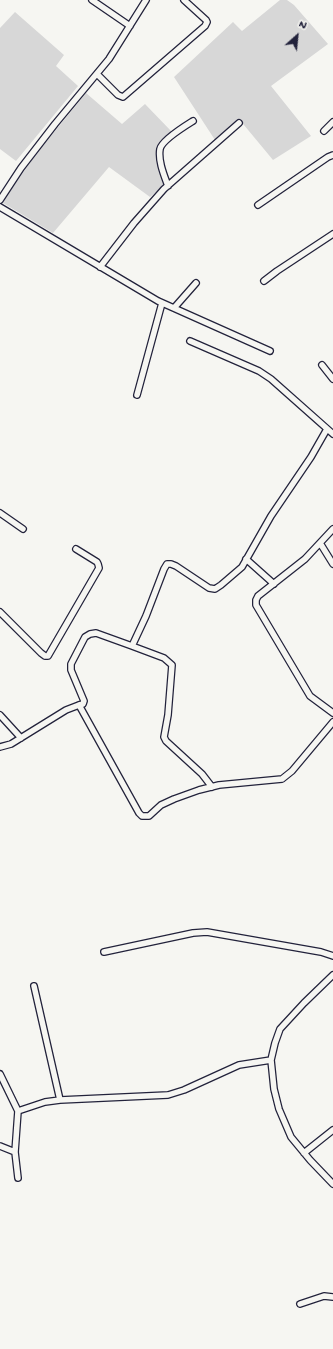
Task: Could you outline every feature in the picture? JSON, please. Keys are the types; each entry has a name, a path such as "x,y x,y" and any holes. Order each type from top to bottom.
{"street":[{"path":"92,0 130,26"},
{"path":"0,200 21,168 55,124 109,59 146,0"},
{"path":"97,74 118,95 123,97 205,26 207,22 206,20 184,0"},
{"path":"168,186 162,166 160,150 165,142 193,121"},
{"path":"324,131 333,122"},
{"path":"100,267 134,223 168,186 239,123"},
{"path":"258,205 333,155"},
{"path":"0,206 162,303 270,351"},
{"path":"264,281 333,234"},
{"path":"174,308 196,282"},
{"path":"137,395 162,303"},
{"path":"190,341 259,371 271,379 333,434"},
{"path":"322,365 333,379"},
{"path":"132,646 167,564 171,564 209,588 215,588 221,585 242,567 271,516 327,429"},
{"path":"0,513 23,528"},
{"path":"333,529 305,559 258,596 256,600 256,605 310,696 333,713"},
{"path":"320,544 333,564"},
{"path":"0,612 41,654 48,656 99,568 97,562 76,549"},
{"path":"246,559 274,584"},
{"path":"0,747 11,744 66,710 83,704 84,701 70,664 85,637 96,633 164,658 172,665 168,716 164,737 166,741 202,774 212,787"},
{"path":"79,705 142,816 149,816 161,805 174,799 218,785 282,779 292,771 333,722"},
{"path":"0,715 21,738"},
{"path":"104,952 193,932 207,932 321,952 333,956"},
{"path":"333,976 304,1003 280,1029 271,1060 274,1089 279,1110 291,1137 333,1184"},
{"path":"34,986 60,1100"},
{"path":"18,1111 45,1102 60,1100 168,1095 184,1090 239,1065 271,1060"},
{"path":"0,1074 18,1111 15,1152 18,1178"},
{"path":"304,1153 333,1130"},
{"path":"0,1146 15,1152"},
{"path":"300,1304 324,1296 333,1297"}],"shaded area":[{"path":"280,0 287,0 294,5 328,44 271,86 311,136 273,160 239,119 215,140 174,77 233,22 242,31"},
{"path":"15,12 64,55 56,66 78,86 16,161 0,149 0,28"},
{"path":"86,93 122,124 145,104 172,132 159,144 158,160 165,184 150,197 109,167 53,233 3,203 32,160"}]}
